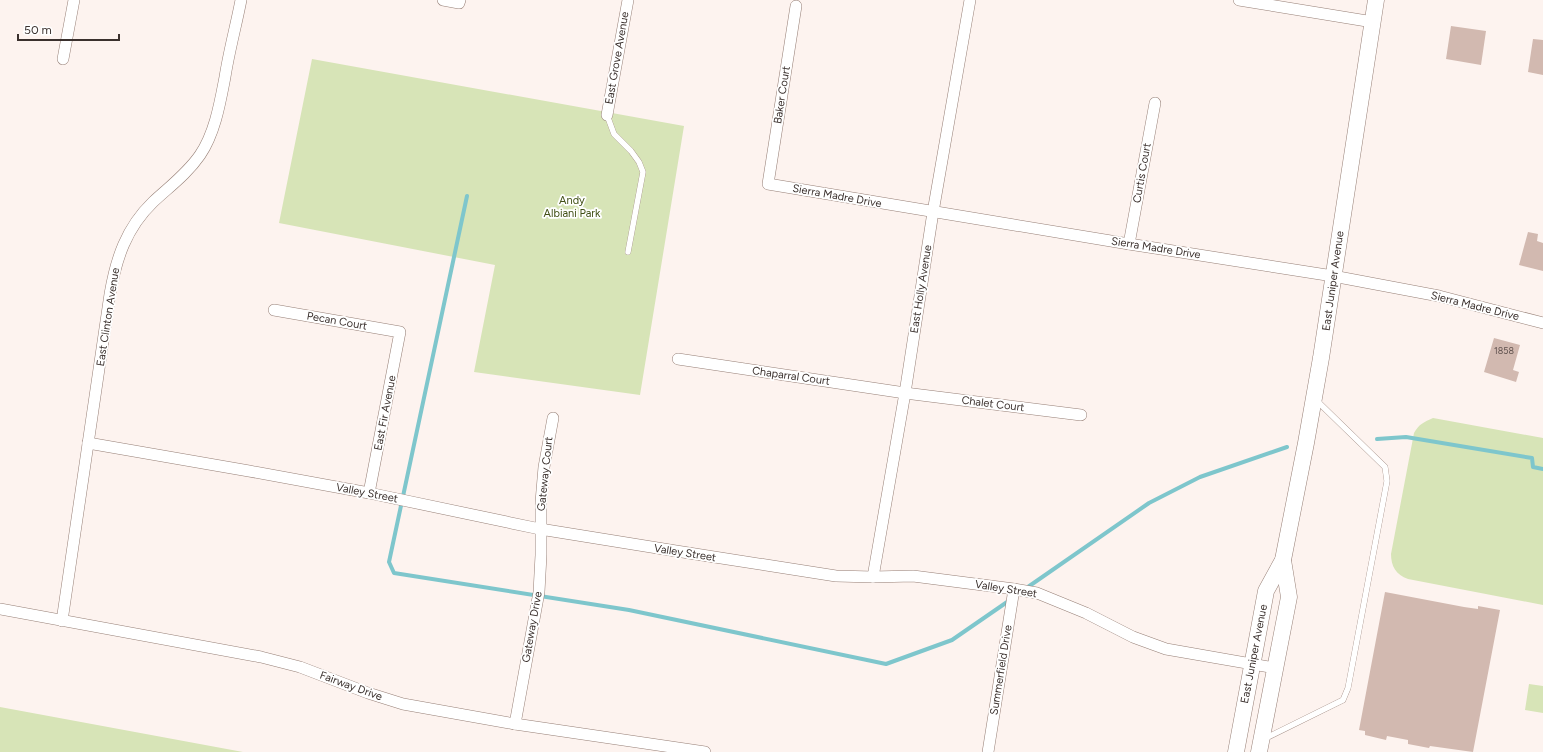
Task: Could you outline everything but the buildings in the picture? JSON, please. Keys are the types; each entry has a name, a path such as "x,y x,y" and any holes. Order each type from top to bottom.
{"street":[{"path":"63,59 74,0"},
{"name":"East Clinton Avenue","path":"62,621 110,294 118,260 128,232 152,203 190,168 200,155 208,140 222,97 241,0"},
{"path":"443,0 459,1"},
{"name":"East Grove Avenue","path":"607,115 628,0"},
{"name":"East Holly Avenue","path":"873,577 905,393 933,212 970,0"},
{"path":"1239,0 1372,22"},
{"name":"East Juniper Avenue","path":"1236,752 1266,591 1283,560 1314,398 1376,0"},
{"name":"Baker Court","path":"768,184 796,6"},
{"name":"Curtis Court","path":"1130,244 1155,103"},
{"name":"Sierra Madre Drive","path":"768,184 1333,276 1439,296 1543,323"},
{"name":"Pecan Court","path":"274,310 400,332"},
{"name":"East Fir Avenue","path":"369,493 400,332"},
{"name":"Chaparral Court","path":"678,359 905,393"},
{"name":"Chalet Court","path":"905,393 1081,415"},
{"name":"Gateway Court","path":"540,529 544,467 553,418"},
{"name":"Valley Street","path":"88,443 369,493 540,529 828,575 873,577 913,576 1037,593 1086,613 1133,637 1166,649 1275,668"},
{"name":"Gateway Drive","path":"514,724 539,592 542,555 540,529"},
{"name":"East Juniper Avenue","path":"1260,746 1289,597 1283,560"},
{"name":"Summerfield Drive","path":"988,752 1014,589"},
{"name":"Fairway Drive","path":"0,609 260,657 300,667 368,693 403,704 514,724 705,752"}],"lane":[{"path":"607,115 614,134 640,162 643,172 628,252"},
{"path":"1260,746 1343,700 1348,688 1387,481 1385,467 1314,398"}],"green space":[{"name":"Andy Albiani Park","path":"312,59 684,126 640,395 474,372 495,265 279,223"},
{"path":"1433,418 1543,438 1543,605 1408,579 1400,575 1395,570 1391,554 1414,433 1418,427"},
{"path":"1529,684 1543,686 1543,713 1525,710"},
{"path":"0,707 243,752 0,752"}],"waterway":[{"path":"467,196 389,562 394,573 629,610 886,664 952,640 1010,600"},
{"path":"1377,439 1406,437 1532,458 1533,467 1543,469"},
{"path":"1025,589 1149,503 1200,477 1287,447"}]}
